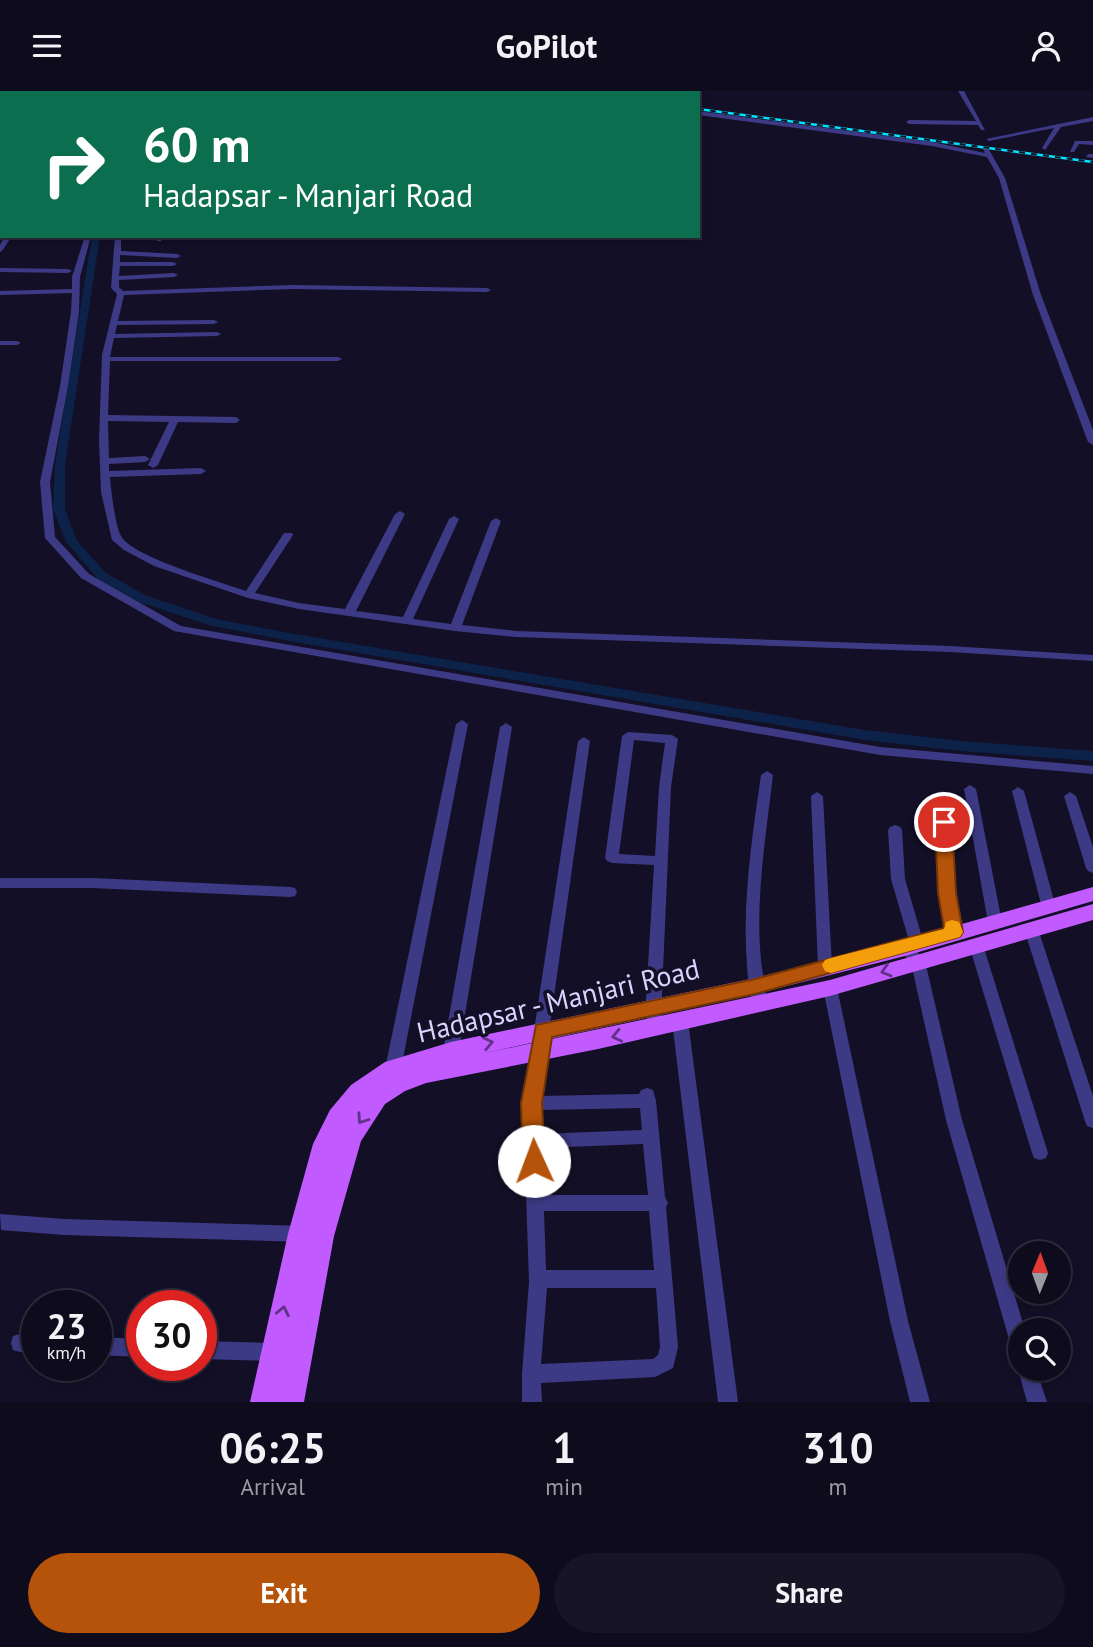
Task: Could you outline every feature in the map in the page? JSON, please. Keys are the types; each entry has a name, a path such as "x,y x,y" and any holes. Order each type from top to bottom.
{"main road":[{"name":"Hadapsar - Manjari Road","path":"264,1402 274,1352 311,1235 350,1137 377,1097 397,1084 542,1041 653,1019 828,977 913,951 954,932 1093,894"},
{"name":"Hadapsar - Manjari Road","path":"913,951 976,945 1093,912"},
{"name":"Hadapsar - Manjari Road","path":"653,1019 680,1021 757,995"},
{"name":"Hadapsar - Manjari Road","path":"290,1402 311,1235 326,1144 338,1117 359,1092 393,1069 451,1051 542,1041"}],"street":[{"path":"961,91 979,123 1002,178 1037,295 1093,442"},
{"path":"700,113 932,144 988,147 1024,132 1093,119"},
{"path":"1081,142 1083,120"},
{"path":"909,122 979,123"},
{"path":"1045,148 1059,125"},
{"path":"1018,143 1024,132"},
{"path":"1072,151 1076,143 1093,143"},
{"path":"87,238 76,277 64,386 45,481 50,538 85,576 178,629 880,751 1093,770"},
{"path":"118,238 115,288 121,293 292,287 487,290"},
{"path":"116,253 177,256"},
{"path":"115,264 173,264"},
{"path":"0,270 68,271"},
{"path":"115,278 174,275"},
{"path":"0,293 75,291"},
{"path":"121,293 106,359 105,474 116,538 128,548 158,564 248,596 455,628 516,634 950,649 1093,658"},
{"path":"113,323 214,322"},
{"path":"153,335 158,323"},
{"path":"110,336 217,334"},
{"path":"0,343 17,343"},
{"path":"106,359 338,359"},
{"path":"104,418 236,420"},
{"path":"104,461 149,462 175,418"},
{"path":"105,474 201,471"},
{"path":"350,611 400,514"},
{"path":"407,621 454,519"},
{"path":"455,628 496,521"},
{"path":"248,596 288,535"},
{"path":"393,1069 461,725"},
{"path":"451,1051 506,727"},
{"path":"653,1019 661,862 664,787 672,739 628,736 612,858 661,862"},
{"path":"532,1402 531,1374 537,1279 531,1103 584,741"},
{"path":"757,995 753,946 756,866 767,775"},
{"path":"970,789 995,922"},
{"path":"1018,791 1049,908"},
{"path":"942,795 947,893 954,932"},
{"path":"817,796 828,977 896,1309 920,1402"},
{"path":"1070,796 1093,868"},
{"path":"895,830 898,879 913,951 954,1120 1012,1318"},
{"path":"0,883 92,883 290,892"},
{"path":"1031,929 1093,1121"},
{"path":"976,945 1040,1153"},
{"path":"680,1021 728,1402"},
{"path":"531,1103 648,1098 659,1203 669,1347 666,1361 655,1368 531,1374"},
{"path":"534,1140 652,1137"},
{"path":"535,1203 659,1203"},
{"path":"1,1222 114,1229 311,1235"},
{"path":"537,1279 664,1279"},
{"path":"217,1350 274,1352"},
{"path":"1031,1381 1037,1402"}],"waterway":[{"path":"96,238 60,465 59,509 72,542 102,576 143,599 213,622 289,637 865,735 961,746 1093,756"}],"railway":[{"path":"700,109 1093,162"}],"slow traffic":[{"path":"831,965 905,948 954,932 952,927"}],"route":[{"path":"534,1161 531,1103 543,1031 702,999 905,948 954,932 947,893 944,822"}]}
